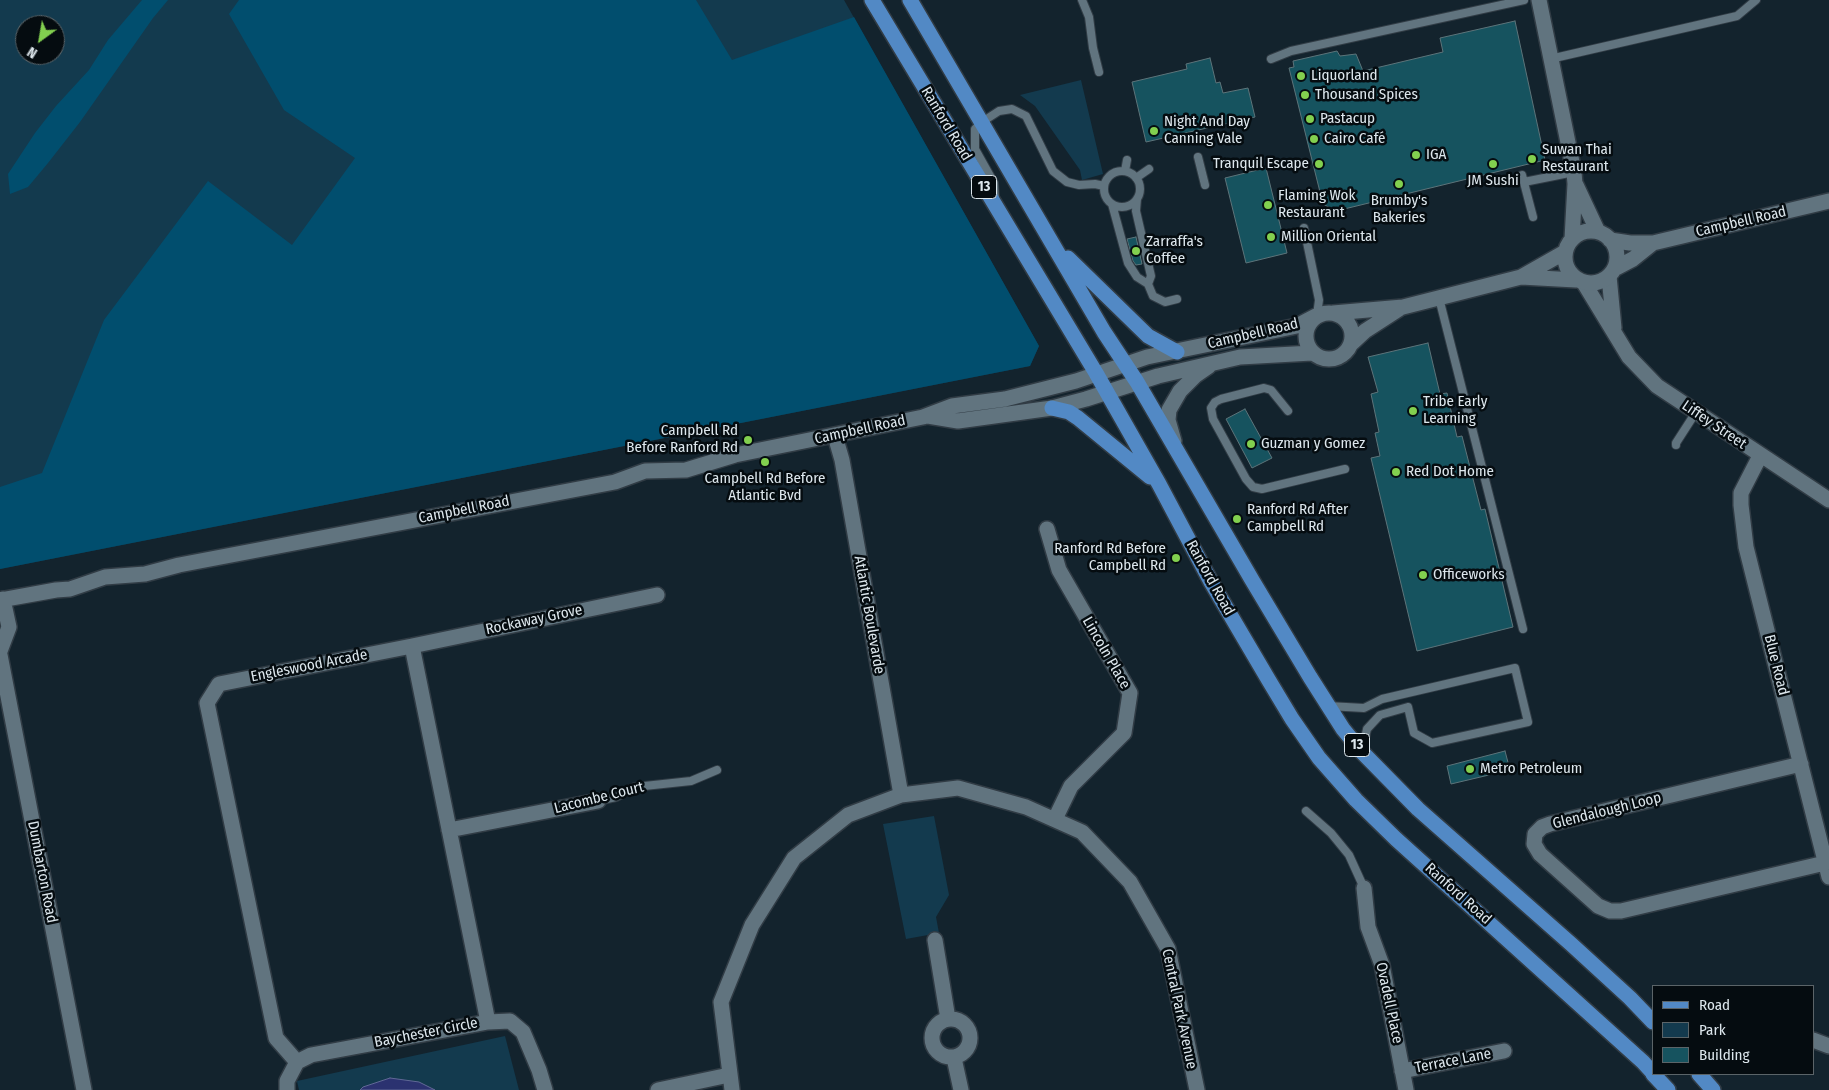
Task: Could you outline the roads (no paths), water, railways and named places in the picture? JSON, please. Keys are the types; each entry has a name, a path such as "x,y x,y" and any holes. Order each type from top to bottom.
{"main road":[{"name":"Ranford Road","path":"872,0 1096,373 1211,582 1263,671 1292,719 1319,758 1356,800 1396,839 1643,1062 1652,1073"},
{"name":"13","path":"910,0 1104,332 1126,363 1328,706 1362,752 1418,809 1571,944 1652,1021"},
{"path":"1054,245 1148,336 1177,352"},
{"path":"1052,408 1069,412 1078,418 1158,484"},
{"name":"Ranford Road","path":"1654,1075 1668,1090"},
{"path":"1700,1075 1713,1090"}],"street":[{"path":"1539,0 1575,178 1588,214 1617,252 1617,261 1611,273"},
{"path":"1575,178 1566,266 1570,274 1580,281"},
{"name":"Campbell Road","path":"2,600 70,589 105,577 145,574 178,565 615,482 645,471 686,470 735,455 928,416 952,406 1005,399 1076,381 1126,363 1297,326 1325,314 1403,307 1521,276 1584,232 1630,243 1653,243 1829,201"},
{"name":"Campbell Road","path":"1521,276 1580,281 1593,284 1602,281 1653,243"},
{"name":"Liffey Street","path":"1611,273 1614,334"},
{"name":"Liffey Street","path":"1580,281 1629,357 1657,386 1829,500"},
{"name":"Campbell Road","path":"1351,344 1365,331 1403,307"},
{"path":"1325,314 1341,316 1351,328 1351,344 1346,351 1334,359 1320,357 1312,353 1305,338 1306,329 1310,322 1325,314"},
{"name":"Campbell Road","path":"928,416 958,421 1052,408 1137,382 1240,356 1312,353"},
{"name":"Campbell Road","path":"1176,450 1168,420 1169,410 1186,384 1214,362"},
{"name":"Atlantic Boulevarde","path":"835,436 842,460 902,795"},
{"name":"Blue Road","path":"1760,456 1741,492 1740,505 1746,547 1827,870"},
{"name":"Lincoln Place","path":"1047,529 1059,570 1130,693 1124,733 1071,786 1055,819"},
{"name":"Rockaway Grove","path":"412,646 657,595"},
{"name":"Dumbarton Road","path":"2,600 9,627 0,653 84,1090"},
{"path":"412,646 488,1022"},
{"name":"Engleswood Arcade","path":"297,1062 276,1038 207,703 219,684 412,646"},
{"name":"Glendalough Loop","path":"1801,764 1550,824 1542,827 1535,834 1534,844 1540,854 1598,906 1610,912 1827,870"},
{"name":"Central Park Avenue","path":"732,1090 721,1002 752,925 794,858 848,815 902,795 958,788 1026,807 1082,832 1130,882 1168,948 1197,1090"},
{"name":"Lacombe Court","path":"449,830 598,801"},
{"name":"Ovadell Place","path":"1364,888 1368,927 1382,965 1406,1090"},
{"path":"935,940 948,1019"},
{"path":"948,1019 961,1021 970,1032 971,1039 966,1051 954,1058 942,1055 936,1050 932,1038 937,1025 948,1019"},
{"name":"Baychester Circle","path":"297,1062 311,1055 488,1022 510,1021 523,1032 545,1090"},
{"path":"1814,1040 1829,1046"},
{"name":"Terrace Lane","path":"1402,1071 1504,1052"},
{"path":"954,1058 961,1090"},
{"path":"287,1090 286,1081 297,1062"},
{"path":"658,1090 729,1075"}],"lane":[{"path":"1082,0 1090,17 1093,48 1099,72"},
{"path":"1271,59 1291,51 1524,0"},
{"path":"1550,59 1737,16 1756,0"},
{"path":"996,207 994,183 975,149 975,129 999,111 1012,109 1026,116 1053,171 1067,182 1080,185 1095,184 1104,186"},
{"path":"1198,157 1205,185"},
{"path":"1125,171 1127,160"},
{"path":"1136,178 1149,169"},
{"path":"1148,284 1151,276 1136,212 1140,188 1133,175 1125,171 1114,173 1104,186 1105,196 1112,204 1128,263 1138,277 1148,284 1153,296 1165,302 1177,299"},
{"path":"1533,217 1523,179 1575,178"},
{"path":"1112,204 1123,207 1137,199"},
{"path":"1304,228 1319,300 1325,314"},
{"path":"1304,272 1313,270"},
{"path":"1439,298 1523,629"},
{"path":"1319,300 1325,314"},
{"path":"1288,411 1271,390 1264,388 1221,399 1215,402 1211,408 1214,419 1246,479 1253,487 1262,489 1345,469"},
{"path":"1676,444 1696,412"},
{"path":"1328,706 1364,708 1382,699 1515,668 1528,722 1432,743 1414,733 1408,707 1380,715 1368,729 1362,752"},
{"name":"Lacombe Court","path":"598,801 616,797 635,787 690,781 717,770"},
{"path":"1306,811 1331,833 1349,855 1364,888"}],"place":[{"name":"Liquorland","path":"1301,76"},
{"name":"Thousand Spices","path":"1305,95"},
{"name":"Pastacup","path":"1310,119"},
{"name":"Night And Day Canning Vale","path":"1154,131"},
{"name":"Cairo Café","path":"1314,139"},
{"name":"IGA","path":"1416,155"},
{"name":"Suwan Thai Restaurant","path":"1532,159"},
{"name":"Tranquil Escape","path":"1319,164"},
{"name":"JM Sushi","path":"1493,164"},
{"name":"Brumby's Bakeries","path":"1399,184"},
{"name":"Flaming Wok Restaurant","path":"1268,205"},
{"name":"Million Oriental","path":"1271,237"},
{"name":"Zarraffa's Coffee","path":"1136,251"},
{"name":"Tribe Early Learning","path":"1413,411"},
{"name":"Campbell Rd Before Ranford Rd","path":"748,440"},
{"name":"Guzman y Gomez","path":"1251,444"},
{"name":"Campbell Rd Before Atlantic Bvd","path":"765,462"},
{"name":"Red Dot Home","path":"1396,472"},
{"name":"Ranford Rd After Campbell Rd","path":"1237,519"},
{"name":"Ranford Rd Before Campbell Rd","path":"1176,558"},
{"name":"Officeworks","path":"1423,575"},
{"name":"Metro Petroleum","path":"1470,769"}]}
